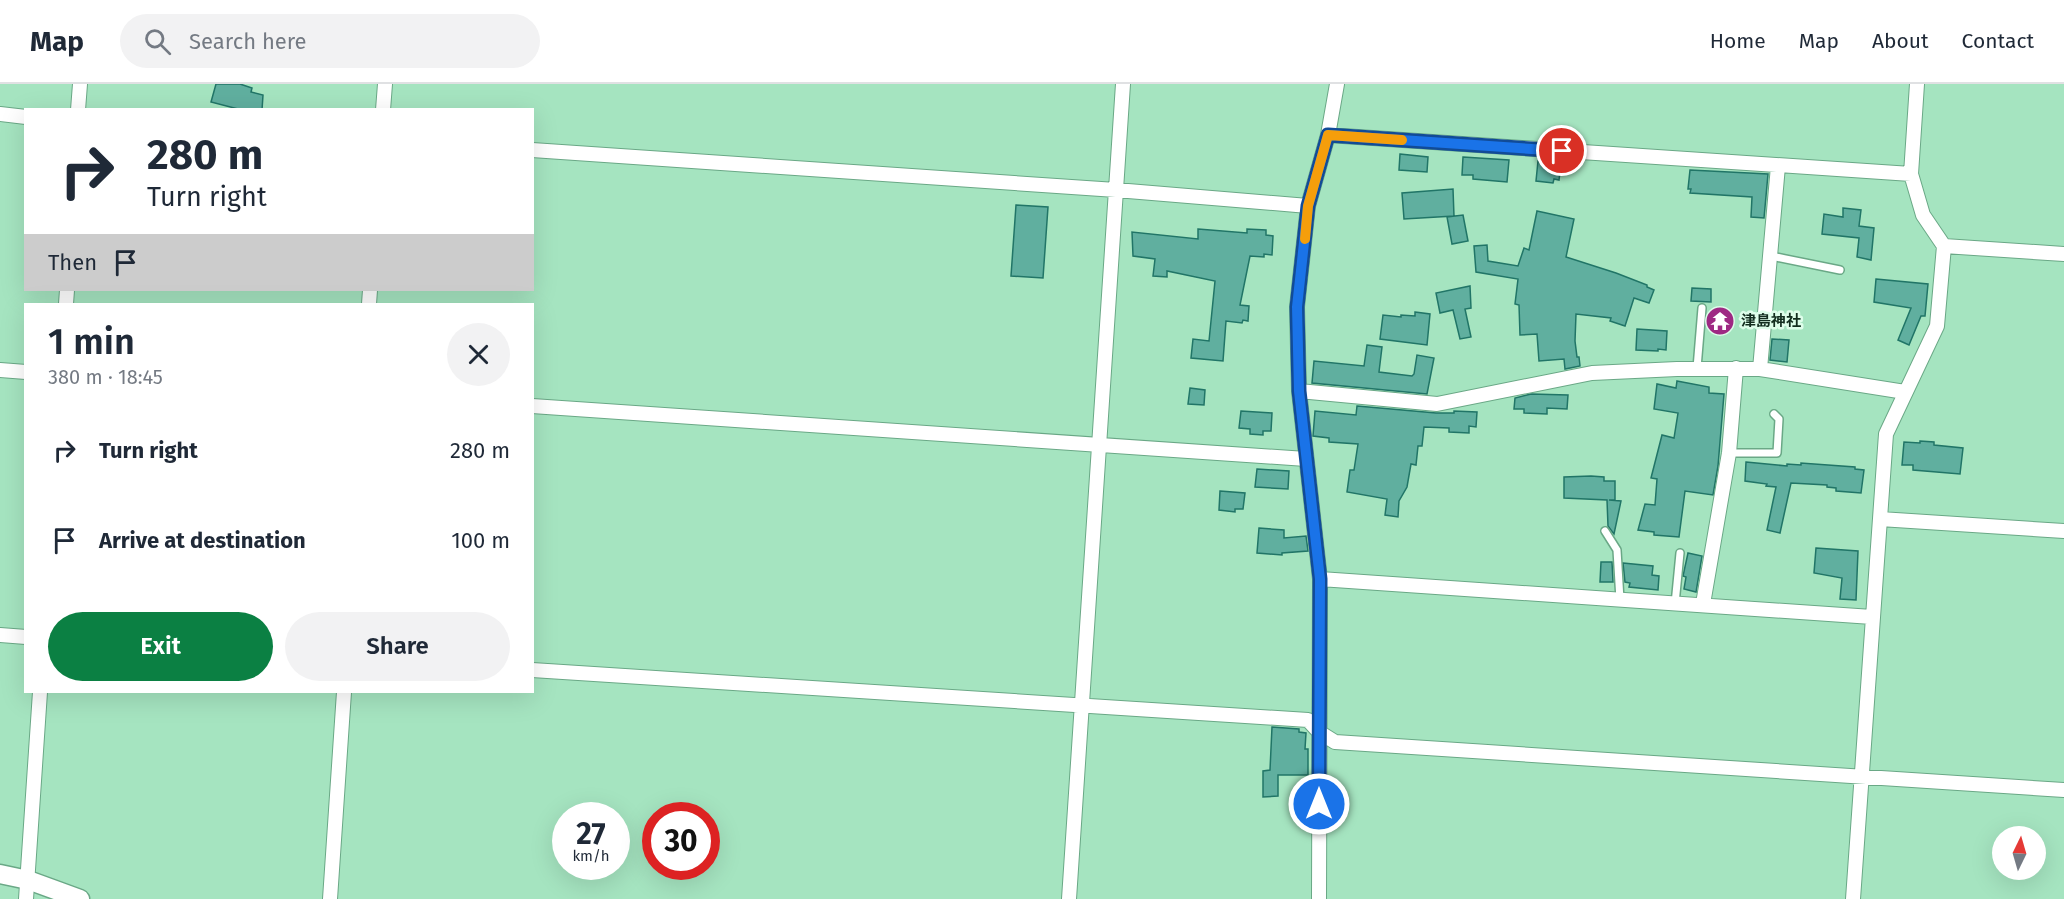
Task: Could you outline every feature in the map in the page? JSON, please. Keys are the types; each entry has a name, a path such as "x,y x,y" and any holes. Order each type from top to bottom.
{"street":[{"path":"78,108 80,84"},
{"path":"383,108 385,84"},
{"path":"1069,899 1123,84"},
{"path":"1320,899 1320,579 1299,391 1297,307 1308,206 1328,135 1337,84"},
{"path":"1853,899 1886,434 1937,326 1944,246 1923,215 1911,174 1917,84"},
{"path":"0,114 24,117"},
{"path":"1328,135 1911,174"},
{"path":"534,150 1116,190 1308,206"},
{"path":"1760,369 1778,166"},
{"path":"1944,246 2064,254"},
{"path":"1299,391 1437,404 1592,373 1736,368 1760,369 1905,392"},
{"path":"1703,604 1729,453 1736,368"},
{"path":"0,370 24,372"},
{"path":"534,406 1306,459"},
{"path":"1880,519 2064,531"},
{"path":"1320,579 1872,617"},
{"path":"0,635 24,637"},
{"path":"534,670 1308,720 1319,732 1335,742 2064,790"},
{"path":"26,899 39,693"},
{"path":"330,899 344,693"},
{"path":"0,874 28,880 80,899"}],"lane":[{"path":"1771,256 1840,270"},
{"path":"1697,368 1702,308"},
{"path":"1729,453 1777,453 1779,419 1774,414"},
{"path":"1605,531 1617,550 1620,600"},
{"path":"1675,604 1680,553"}],"building":[{"path":"216,84 240,84 252,88 251,92 263,95 262,108 234,108 211,102"},
{"path":"1400,154 1428,157 1427,172 1399,170"},
{"path":"1463,157 1509,160 1507,182 1473,179 1473,175 1462,175"},
{"path":"1538,161 1561,163 1559,180 1554,179 1553,183 1536,181"},
{"path":"1690,170 1768,174 1764,218 1751,217 1752,197 1690,193 1691,189 1688,189"},
{"path":"1453,189 1454,216 1404,219 1402,193"},
{"path":"1016,205 1048,207 1043,278 1011,276"},
{"path":"1843,208 1861,210 1859,226 1874,228 1871,260 1857,257 1859,238 1822,234 1824,214 1843,217"},
{"path":"1537,211 1574,219 1566,257 1616,273 1654,290 1649,303 1634,298 1625,326 1610,321 1611,318 1576,314 1575,341 1580,366 1565,369 1564,359 1539,361 1537,334 1520,335 1519,305 1515,304 1518,279 1476,272 1474,246 1487,245 1488,261 1518,266 1524,248 1529,250"},
{"path":"1463,215 1468,241 1452,244 1447,217"},
{"path":"1198,229 1247,233 1247,229 1266,230 1266,235 1273,236 1272,255 1250,256 1240,305 1249,306 1248,321 1243,320 1242,323 1226,321 1223,361 1191,358 1193,339 1209,341 1215,281 1167,271 1167,277 1153,276 1155,259 1133,256 1132,232 1198,239"},
{"path":"1876,279 1928,284 1925,316 1921,316 1909,345 1898,340 1911,308 1874,302"},
{"path":"1470,286 1471,308 1465,309 1471,337 1460,339 1453,310 1440,313 1436,293"},
{"path":"1692,288 1711,289 1711,302 1691,301"},
{"path":"1415,312 1430,314 1427,345 1380,339 1383,315 1415,316"},
{"path":"1637,329 1667,331 1666,350 1636,350"},
{"path":"1772,339 1789,340 1787,362 1770,360"},
{"path":"1367,345 1382,347 1379,372 1412,376 1417,355 1434,358 1427,394 1312,383 1314,361 1364,366"},
{"path":"1677,381 1709,387 1709,393 1724,394 1718,466 1713,495 1685,491 1679,537 1654,535 1654,532 1638,530 1645,504 1655,505 1657,479 1651,478 1662,435 1674,438 1678,413 1654,409 1657,384 1676,388"},
{"path":"1190,388 1205,390 1204,405 1188,404"},
{"path":"1531,394 1568,395 1567,409 1547,408 1547,414 1524,413 1524,409 1514,409 1515,398"},
{"path":"1357,406 1436,413 1477,412 1476,427 1469,426 1469,433 1449,432 1449,428 1424,427 1422,446 1418,446 1416,465 1411,464 1407,487 1399,501 1398,517 1385,515 1387,499 1347,492 1350,470 1354,470 1358,444 1329,442 1329,438 1313,436 1315,411 1356,415"},
{"path":"1241,411 1272,413 1271,431 1263,431 1263,435 1250,434 1250,429 1239,428"},
{"path":"1920,441 1963,448 1960,474 1913,470 1913,465 1902,465 1904,442 1920,443"},
{"path":"1746,462 1787,466 1787,464 1801,465 1801,463 1855,467 1855,469 1864,470 1861,493 1836,491 1836,488 1827,487 1827,485 1791,483 1780,533 1767,530 1776,487 1745,481"},
{"path":"1257,469 1289,471 1288,489 1255,487"},
{"path":"1564,477 1604,477 1604,481 1615,481 1615,500 1609,500 1621,501 1614,534 1608,526 1607,500 1564,498"},
{"path":"1220,491 1245,493 1243,509 1235,509 1235,512 1219,510"},
{"path":"1259,528 1284,530 1284,538 1306,536 1308,551 1282,553 1282,555 1257,553"},
{"path":"1816,548 1858,551 1856,600 1840,599 1842,578 1814,573"},
{"path":"1688,553 1702,556 1696,592 1684,589 1686,577 1683,576"},
{"path":"1601,562 1612,562 1613,582 1600,582"},
{"path":"1623,563 1653,566 1652,575 1659,576 1658,590 1629,587 1630,583 1625,582"},
{"path":"1272,727 1299,729 1299,732 1306,733 1308,775 1278,775 1278,796 1263,797 1263,771 1270,770"}],"slow traffic":[{"path":"1305,239 1308,206 1328,135 1402,140"}],"place":[{"name":"津島神社","path":"1720,321"}],"route":[{"path":"1319,804 1320,579 1299,391 1297,307 1308,206 1328,135 1562,151"}]}
